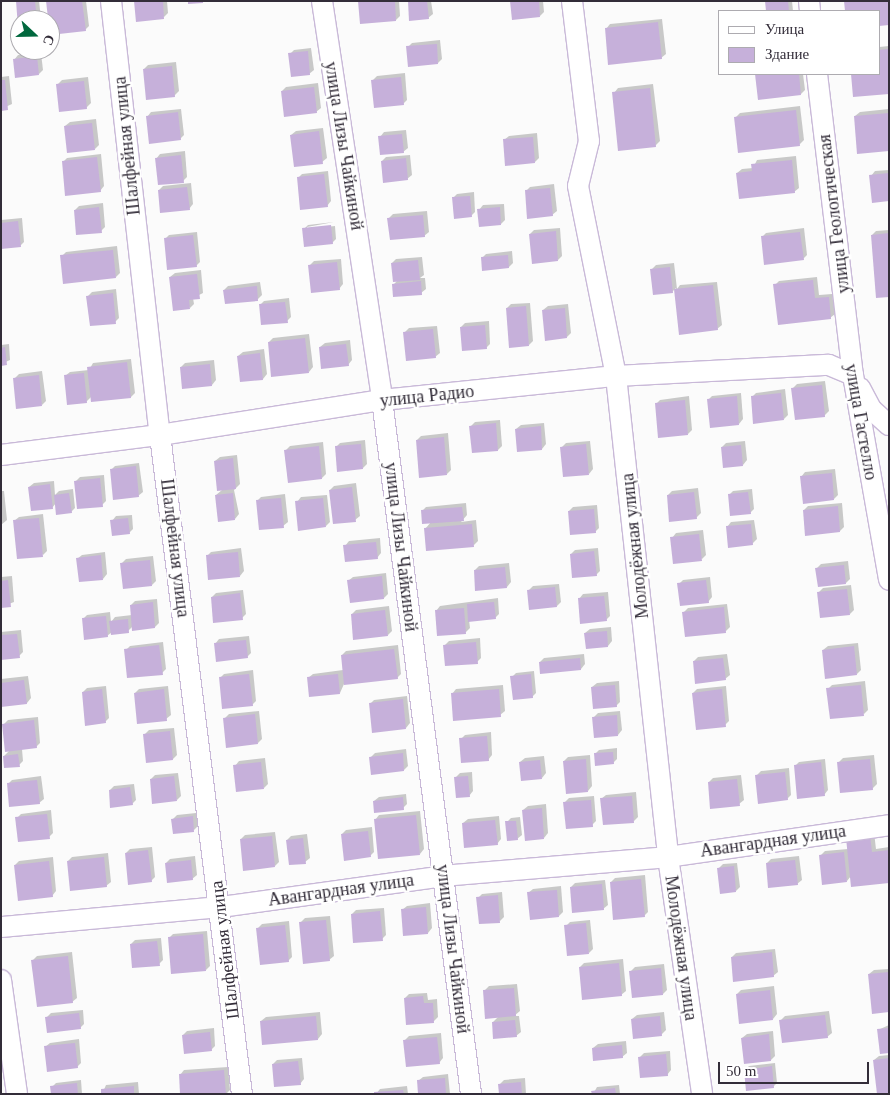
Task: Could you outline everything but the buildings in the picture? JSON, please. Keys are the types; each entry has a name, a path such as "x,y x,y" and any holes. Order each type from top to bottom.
{"street":[{"name":"Шалфейная улица","path":"111,1 160,436 221,907 242,1094"},
{"name":"улица Лизы Чайкиной","path":"322,1 382,400 471,1094"},
{"name":"Молодёжная улица","path":"572,1 589,141 578,186 616,376 668,857 702,1094"},
{"name":"улица Геологическая","path":"817,75 850,354"},
{"name":"улица Гастелло","path":"850,354 889,580"},
{"name":"улица Радио","path":"1,455 160,436 382,400 616,376 829,365 853,375"},
{"path":"853,375 871,409 889,425"},
{"name":"Авангардная улица","path":"1,928 221,907 443,876 668,857 889,824"},
{"path":"1,980 17,1094"}]}
